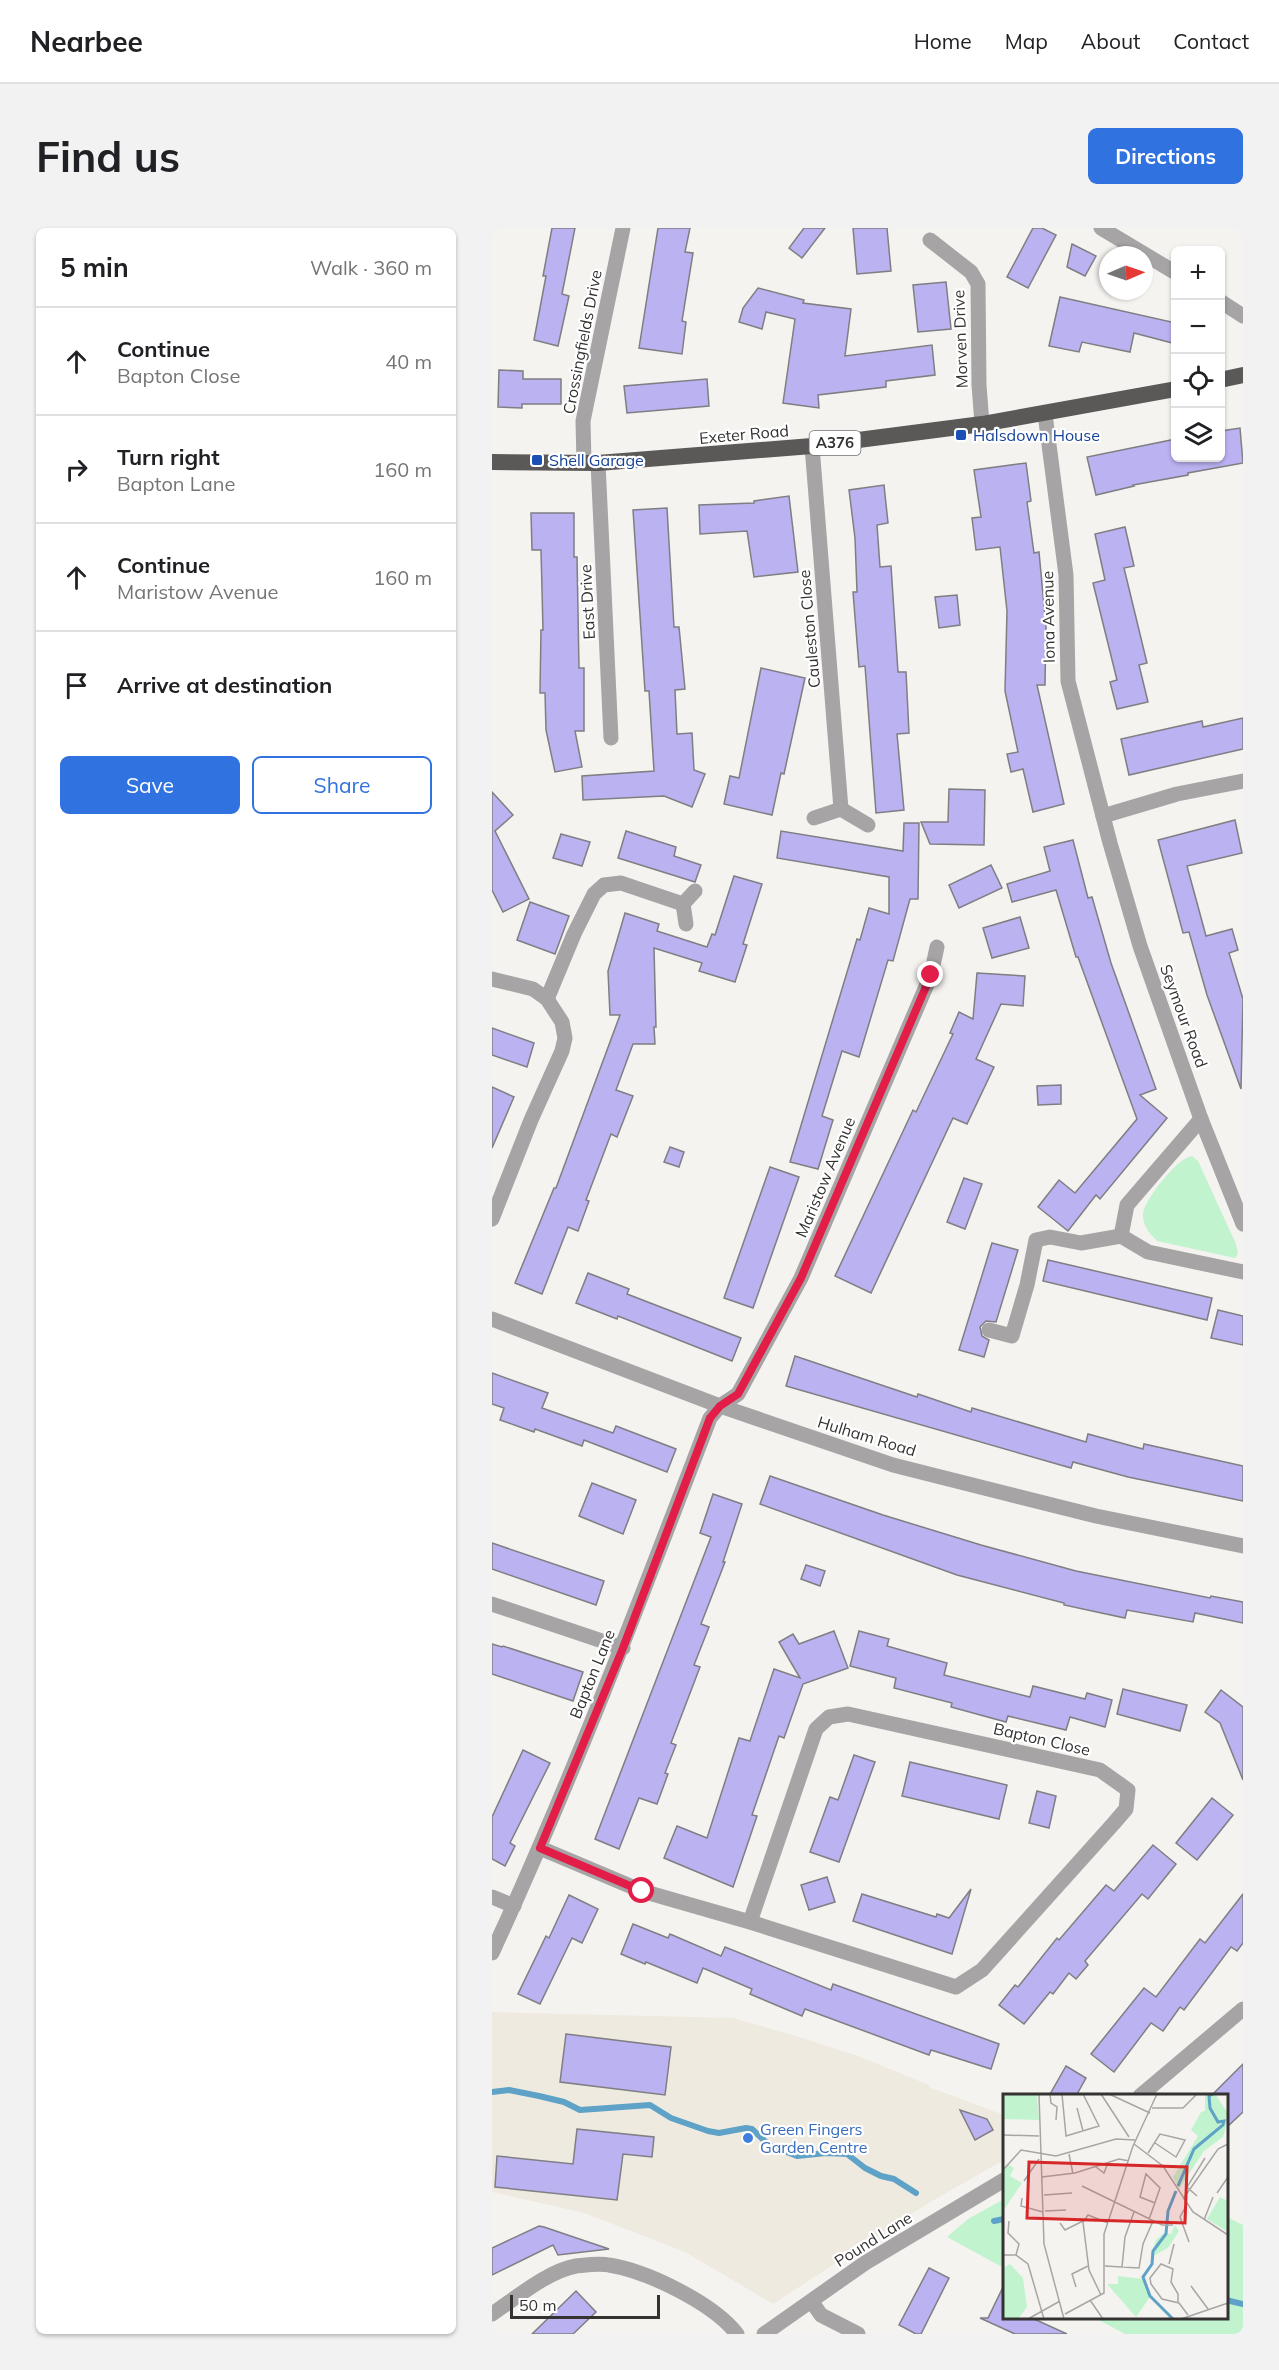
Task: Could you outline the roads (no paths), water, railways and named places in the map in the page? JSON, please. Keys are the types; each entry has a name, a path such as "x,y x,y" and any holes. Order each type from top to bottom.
{"highway":[{"path":"1225,379 1243,375"},
{"name":"Exeter Road","path":"492,462 591,463 812,446 982,424 1171,390"}],"street":[{"name":"Crossingfields Drive","path":"591,463 583,421 623,228"},
{"path":"1101,228 1171,270"},
{"name":"Morven Drive","path":"930,240 971,272 978,285 982,424"},
{"path":"1225,304 1243,316"},
{"name":"Iona Avenue","path":"1045,414 1066,574 1068,681 1103,816"},
{"name":"Cauleston Close","path":"812,446 841,809"},
{"name":"East Drive","path":"591,463 611,738"},
{"path":"1103,816 1177,794 1243,781"},
{"path":"814,818 841,809 868,825"},
{"name":"Seymour Road","path":"1103,816 1140,946 1201,1119 1243,1224"},
{"path":"547,999 594,894 604,885 621,883 683,904"},
{"path":"683,904 695,891"},
{"path":"683,904 686,924"},
{"name":"Maristow Avenue","path":"720,1406 738,1394 801,1278 931,975 937,947"},
{"path":"492,979 533,989 547,999 562,1022 565,1038 562,1051 531,1120 492,1219"},
{"path":"1121,1236 1127,1205 1201,1119"},
{"path":"989,1330 1012,1336 1027,1285 1036,1240 1050,1237 1081,1243 1121,1236 1148,1252 1243,1272"},
{"name":"Hulham Road","path":"492,1319 720,1406 893,1465 1096,1516 1243,1546"},
{"name":"Bapton Lane","path":"492,1953 540,1848 623,1648 710,1418 720,1406"},
{"path":"492,1604 623,1648"},
{"name":"Bapton Close","path":"540,1848 642,1891 750,1922 956,1987 982,1970 1114,1823 1126,1809 1128,1790 1100,1770 848,1714 829,1717 816,1728 750,1922"},
{"path":"492,1897 514,1906"},
{"path":"1142,2094 1243,2009"},
{"name":"Pound Lane","path":"764,2334 865,2263 1003,2181"},
{"path":"492,2314 537,2284 575,2266 608,2264 653,2279 693,2298 715,2312 737,2334"},
{"path":"812,2301 821,2315 858,2334"}],"waterway":[{"path":"492,2092 509,2090 539,2096 564,2102 580,2110 650,2105 671,2118 708,2131 719,2133 752,2129 769,2145 797,2156 826,2153 847,2154 865,2168 881,2176 894,2179 916,2193"},
{"path":"994,2221 1003,2219"},
{"path":"1228,2300 1243,2304"}],"place":[{"name":"Halsdown House","path":"961,435"},
{"name":"Shell Garage","path":"537,460"},
{"name":"Green Fingers Garden Centre","path":"748,2138"}]}
